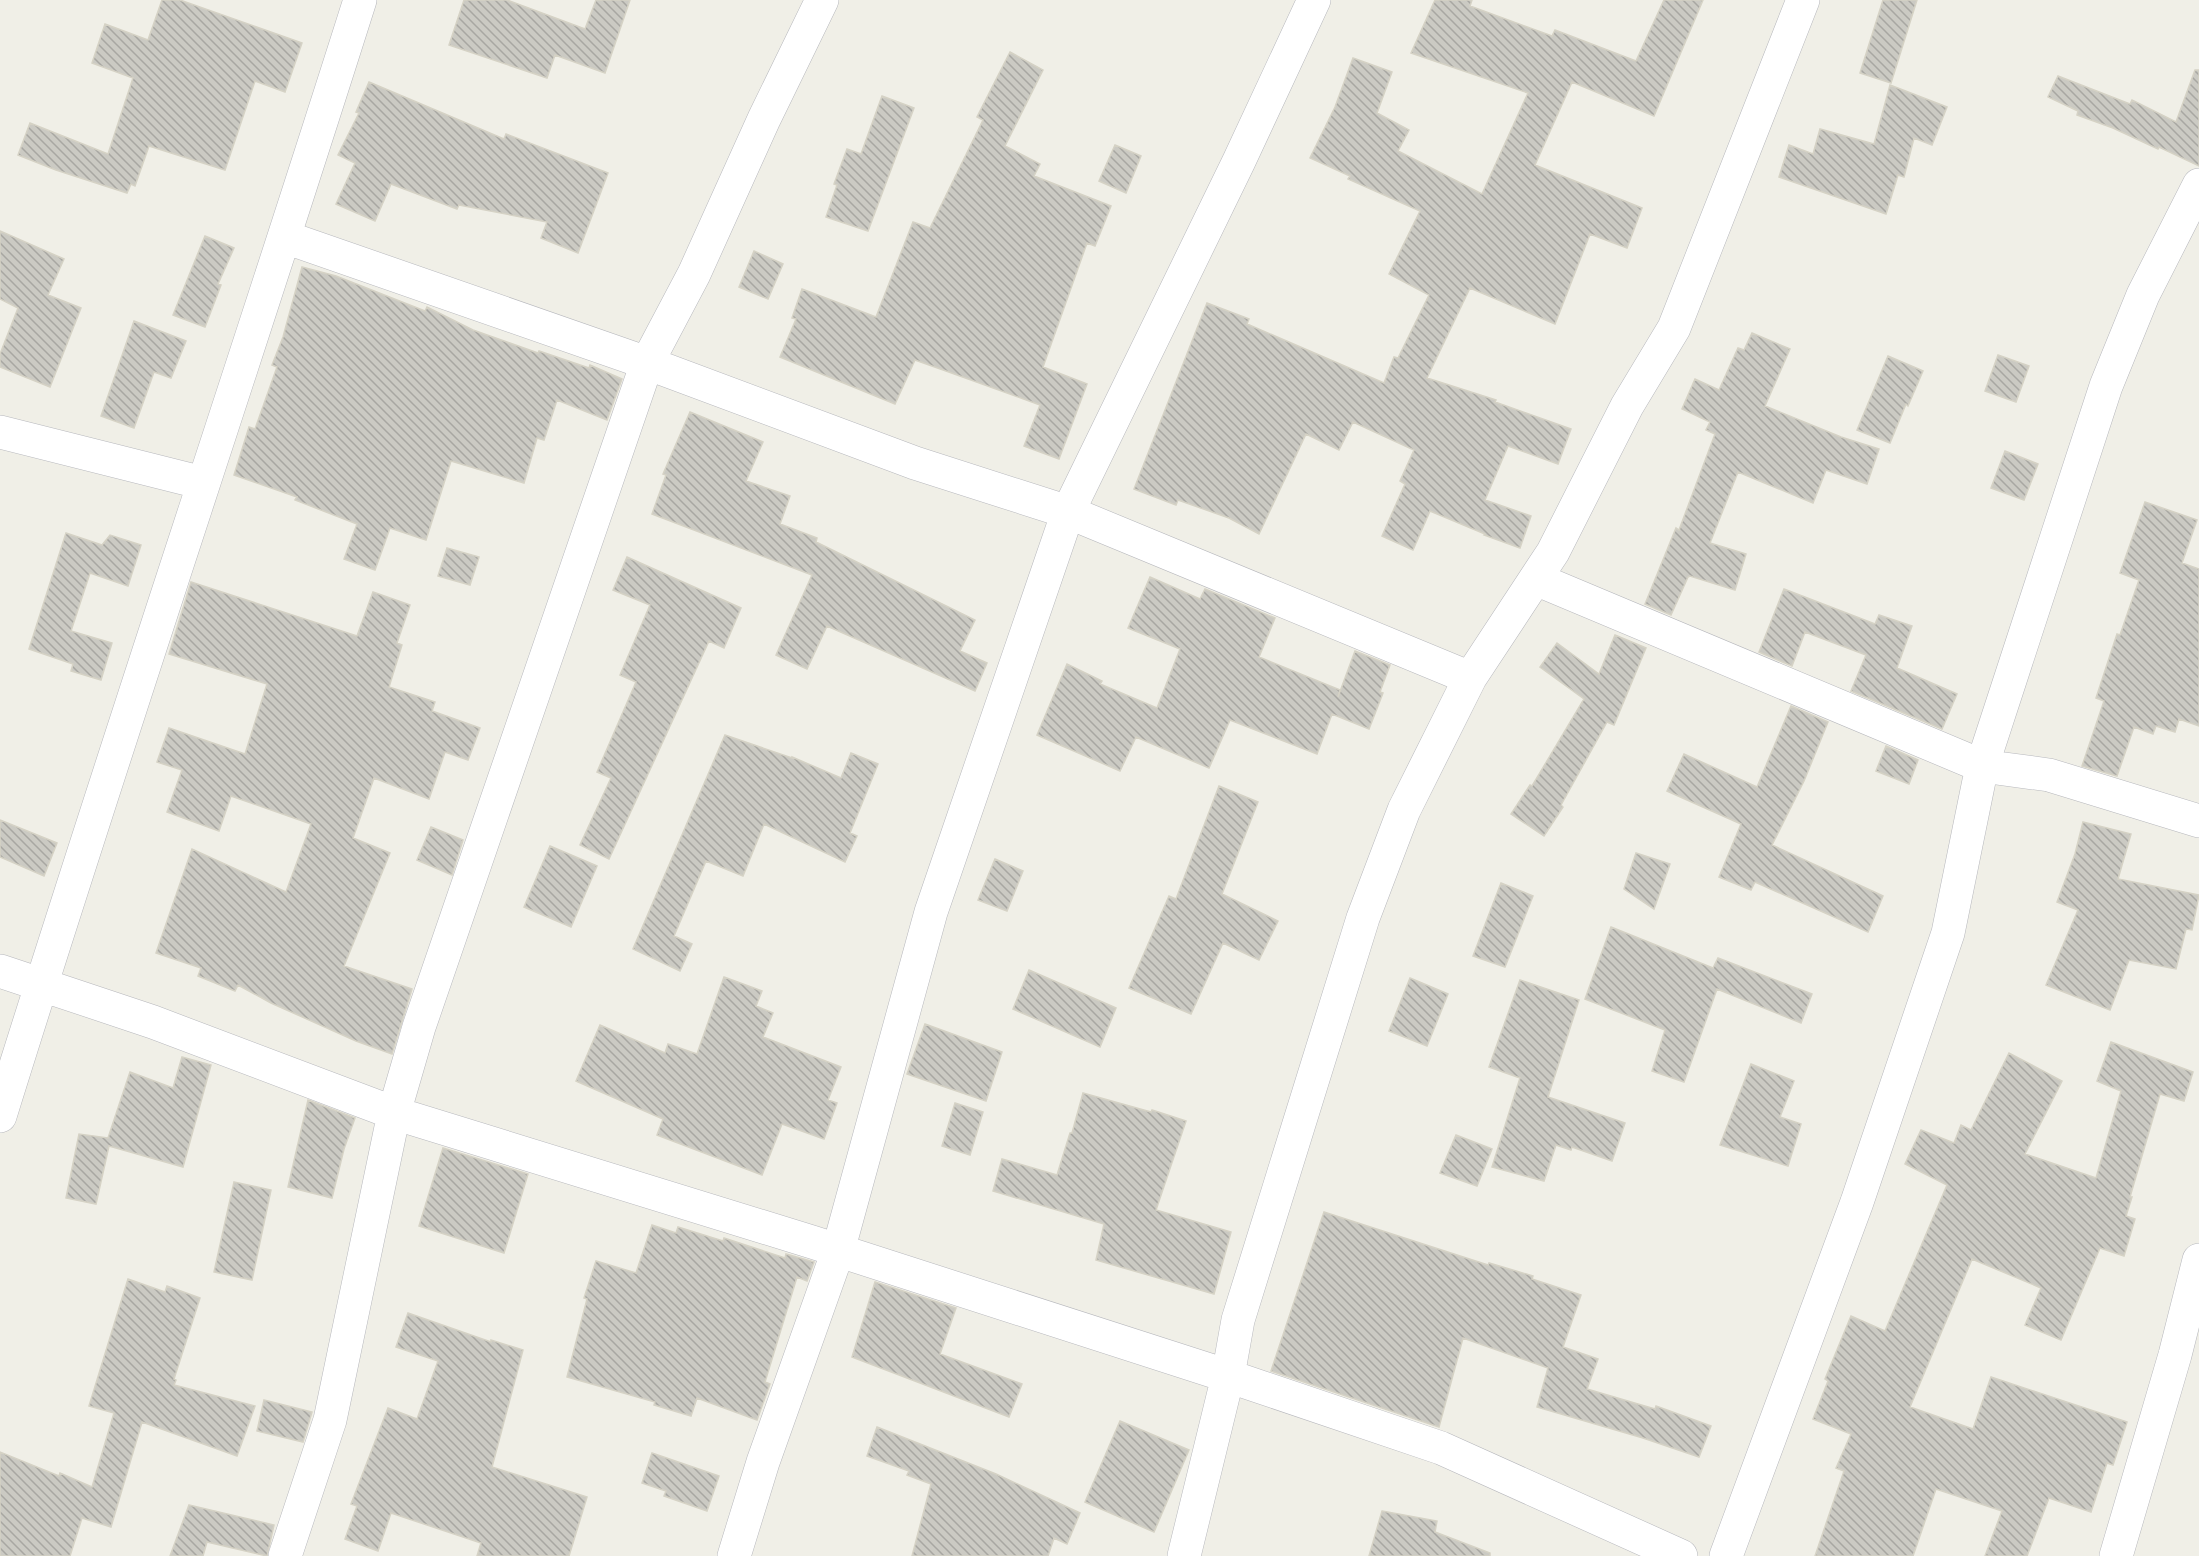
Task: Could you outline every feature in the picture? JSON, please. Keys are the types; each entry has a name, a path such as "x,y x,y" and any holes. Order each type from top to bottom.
{"street":[{"path":"0,1116 360,0"},
{"path":"285,1556 330,1420 394,1113 419,1027 647,363 694,274 764,119 822,0"},
{"path":"734,1556 763,1462 838,1251 931,912 1068,512 1239,161 1314,0"},
{"path":"1184,1556 1228,1376 1238,1320 1363,918 1404,810 1470,678 1554,552 1627,406 1674,328 1803,0"},
{"path":"1726,1556 1857,1202 1948,933 1982,766 2106,386 2143,295 2199,185"},
{"path":"285,237 647,363 915,463 1068,512 1470,678"},
{"path":"0,432 204,483"},
{"path":"1536,579 1982,766 2049,775 2199,821"},
{"path":"0,971 153,1022 394,1113 838,1251 1228,1376 1441,1448 1681,1556"},
{"path":"2116,1556 2193,1310 2199,1260"}],"building":[{"path":"162,0 180,0 302,43 285,92 255,81 225,170 149,146 135,186 131,184 127,193 18,155 30,123 108,154 133,78 92,63 105,24 148,40"},
{"path":"464,0 507,0 585,29 596,0 630,0 605,73 555,55 547,78 449,45"},
{"path":"1435,0 1472,0 1470,6 1552,36 1555,30 1636,61 1664,0 1703,0 1654,116 1572,82 1535,165 1642,208 1627,248 1590,234 1555,324 1470,288 1427,378 1496,400 1495,402 1571,429 1558,464 1508,446 1485,500 1531,516 1520,548 1430,511 1413,550 1382,536 1405,484 1400,481 1414,450 1353,422 1339,450 1306,434 1259,534 1229,518 1178,500 1176,505 1134,489 1207,303 1249,319 1247,324 1384,383 1394,357 1398,358 1429,295 1389,274 1420,211 1348,179 1350,176 1310,158 1335,107 1353,58 1392,72 1377,113 1409,130 1398,151 1482,194 1528,93 1411,53"},
{"path":"1883,0 1917,0 1891,83 1860,73"},
{"path":"1010,52 1043,70 1005,146 1040,164 1034,176 1111,206 1095,246 1087,243 1043,367 1087,384 1059,459 1024,446 1040,405 915,360 895,404 780,357 796,319 792,318 802,289 876,317 913,222 930,228 983,120 977,117"},
{"path":"2195,70 2199,70 2199,166 2159,147 2158,149 2113,128 2077,115 2078,111 2048,97 2058,76 2130,104 2132,100 2176,122"},
{"path":"369,82 504,139 506,134 608,173 578,253 541,238 547,222 459,205 457,209 391,184 375,221 336,204 355,163 338,155 359,113 356,112"},
{"path":"1890,85 1947,107 1932,145 1914,138 1904,177 1898,175 1886,214 1779,177 1789,145 1813,154 1820,129 1874,144"},
{"path":"882,96 914,108 868,231 826,217 837,185 834,184 847,149 861,154"},
{"path":"1115,145 1141,156 1126,193 1099,181"},
{"path":"0,231 64,259 48,295 81,308 50,387 0,367 0,354 18,308 0,299"},
{"path":"205,236 234,248 218,284 221,285 205,327 173,315"},
{"path":"754,251 783,264 768,299 739,287"},
{"path":"302,267 336,276 425,311 427,307 473,330 538,353 539,351 589,368 590,365 622,379 607,420 557,400 544,440 537,438 524,483 451,461 426,540 390,528 375,570 344,559 357,524 295,500 297,497 234,475 249,427 255,429 277,367 272,365 283,337"},
{"path":"134,321 186,341 171,378 154,372 134,428 101,416"},
{"path":"1752,333 1790,349 1765,406 1841,437 1879,449 1867,484 1826,470 1813,503 1738,472 1710,543 1746,554 1735,590 1690,576 1671,615 1645,604 1676,528 1679,530 1715,434 1706,430 1710,422 1682,409 1695,379 1719,390 1738,348 1744,350"},
{"path":"1998,355 2029,366 2016,402 1985,391"},
{"path":"1888,356 1923,371 1890,443 1857,430"},
{"path":"690,412 763,442 746,481 790,496 780,524 817,538 816,542 975,620 960,651 987,663 975,691 827,626 807,669 776,655 812,575 652,514 666,475 663,474"},
{"path":"2005,451 2038,464 2024,500 1991,488"},
{"path":"2145,502 2197,520 2182,563 2199,569 2199,726 2179,719 2175,732 2156,726 2153,734 2134,727 2117,776 2082,766 2104,701 2096,698 2117,634 2120,635 2139,580 2120,573"},
{"path":"66,533 102,545 110,535 141,545 128,586 90,573 71,631 112,643 101,680 71,671 73,664 29,649"},
{"path":"447,548 479,557 470,585 438,576"},
{"path":"627,557 741,608 724,648 709,641 609,859 580,845 611,778 597,772 636,682 620,675 650,605 613,590"},
{"path":"1150,577 1200,599 1205,589 1275,618 1259,657 1340,690 1338,697 1355,651 1390,665 1380,692 1383,693 1369,729 1332,714 1317,754 1230,720 1209,768 1136,737 1120,771 1037,735 1067,664 1102,681 1100,684 1157,708 1180,649 1128,628"},
{"path":"191,582 357,636 373,592 410,605 397,643 402,645 389,687 435,702 432,711 480,728 468,760 445,752 429,799 374,778 353,838 390,853 344,966 412,989 392,1054 356,1041 271,1003 238,985 235,991 198,976 201,968 156,953 192,849 286,892 311,824 231,796 219,831 167,812 182,770 157,762 169,728 245,754 267,684 169,654"},
{"path":"1784,589 1875,624 1879,615 1912,626 1897,668 1957,694 1942,729 1851,691 1866,655 1805,632 1792,666 1759,652"},
{"path":"1615,635 1646,648 1614,725 1607,722 1561,805 1563,807 1544,836 1511,814 1530,785 1532,786 1584,699 1540,667 1557,643 1599,674"},
{"path":"1791,706 1828,722 1804,781 1772,845 1883,896 1868,932 1755,882 1751,890 1719,877 1741,824 1667,791 1684,754 1757,787"},
{"path":"725,735 792,757 841,778 851,753 878,764 850,833 857,836 845,862 764,824 743,876 706,861 674,936 692,944 680,971 633,949"},
{"path":"1886,746 1918,760 1909,784 1876,771"},
{"path":"1219,786 1258,802 1222,894 1278,921 1259,960 1223,943 1191,1014 1129,988 1169,896 1176,899"},
{"path":"0,820 57,843 44,876 0,857"},
{"path":"2083,822 2131,834 2118,879 2199,895 2192,930 2186,929 2176,969 2129,960 2110,1010 2046,985 2078,910 2057,902 2075,854"},
{"path":"431,827 463,840 452,875 417,860"},
{"path":"550,846 597,866 571,927 524,907"},
{"path":"1636,853 1670,864 1654,909 1624,889"},
{"path":"995,859 1023,871 1007,911 978,900"},
{"path":"1501,883 1533,896 1505,967 1473,956"},
{"path":"1611,927 1713,968 1718,958 1812,994 1801,1023 1717,989 1684,1082 1652,1071 1665,1030 1585,999"},
{"path":"1029,970 1116,1008 1100,1047 1013,1009"},
{"path":"724,977 762,991 756,1006 773,1013 763,1037 841,1067 828,1100 837,1103 824,1139 782,1124 762,1175 657,1135 663,1119 576,1081 600,1025 665,1053 668,1044 697,1054"},
{"path":"1410,978 1448,994 1427,1046 1389,1031"},
{"path":"1520,980 1579,1000 1548,1097 1625,1123 1612,1161 1572,1147 1571,1150 1556,1145 1544,1181 1492,1167 1520,1078 1489,1067"},
{"path":"925,1024 1002,1052 986,1101 907,1074"},
{"path":"2111,1042 2193,1072 2184,1101 2160,1094 2130,1197 2132,1197 2126,1216 2135,1219 2124,1256 2100,1248 2061,1340 2025,1325 2041,1288 1972,1259 1910,1407 1973,1429 1991,1377 2127,1422 2113,1465 2107,1463 2091,1512 2049,1498 2027,1556 1985,1556 2002,1511 1936,1489 1913,1556 1815,1556 1844,1471 1836,1468 1851,1434 1813,1419 1828,1381 1825,1379 1851,1316 1885,1331 1947,1185 1905,1164 1921,1130 1954,1143 1961,1125 1971,1130 2009,1053 2062,1081 2025,1154 2096,1178 2121,1091 2097,1081"},
{"path":"182,1057 211,1065 183,1167 109,1146 96,1204 66,1198 79,1134 108,1138 130,1072 173,1088"},
{"path":"1751,1064 1794,1081 1780,1117 1801,1124 1788,1166 1720,1145"},
{"path":"1083,1093 1186,1121 1156,1210 1231,1232 1214,1294 1096,1260 1104,1224 993,1191 1002,1159 1057,1175"},
{"path":"308,1100 355,1118 344,1149 332,1198 288,1187"},
{"path":"955,1103 983,1112 970,1155 942,1146"},
{"path":"1456,1135 1492,1149 1477,1186 1440,1173"},
{"path":"443,1148 528,1174 504,1253 419,1226"},
{"path":"234,1182 271,1190 252,1280 214,1272"},
{"path":"1324,1212 1488,1265 1489,1263 1533,1276 1532,1279 1581,1295 1563,1347 1598,1359 1587,1389 1655,1409 1656,1406 1711,1426 1699,1457 1537,1407 1548,1368 1463,1338 1439,1427 1271,1371"},
{"path":"652,1225 676,1233 678,1227 723,1241 724,1238 785,1258 786,1254 814,1262 807,1281 797,1277 765,1382 770,1384 757,1420 697,1398 691,1416 654,1405 655,1402 567,1377 587,1299 584,1298 596,1261 636,1273"},
{"path":"128,1279 165,1292 167,1286 200,1298 174,1385 255,1406 237,1456 142,1422 111,1527 82,1518 70,1556 0,1556 0,1452 92,1487 114,1413 89,1406"},
{"path":"875,1282 956,1308 940,1354 1022,1384 1009,1417 852,1357"},
{"path":"408,1313 491,1342 491,1340 523,1350 492,1467 587,1497 569,1556 477,1556 481,1543 391,1513 378,1551 345,1539 357,1506 351,1504 388,1408 417,1419 438,1361 396,1347"},
{"path":"264,1400 312,1412 303,1442 257,1431"},
{"path":"1120,1421 1189,1450 1154,1532 1085,1502"},
{"path":"877,1427 996,1474 1080,1513 1067,1544 1054,1538 1048,1556 912,1556 931,1484 907,1475 909,1471 867,1456"},
{"path":"652,1453 719,1476 707,1511 664,1496 666,1491 642,1483"},
{"path":"189,1505 274,1525 267,1556 207,1542 203,1556 170,1556"},
{"path":"1382,1511 1437,1521 1435,1532 1490,1553 1490,1556 1369,1556"}]}
